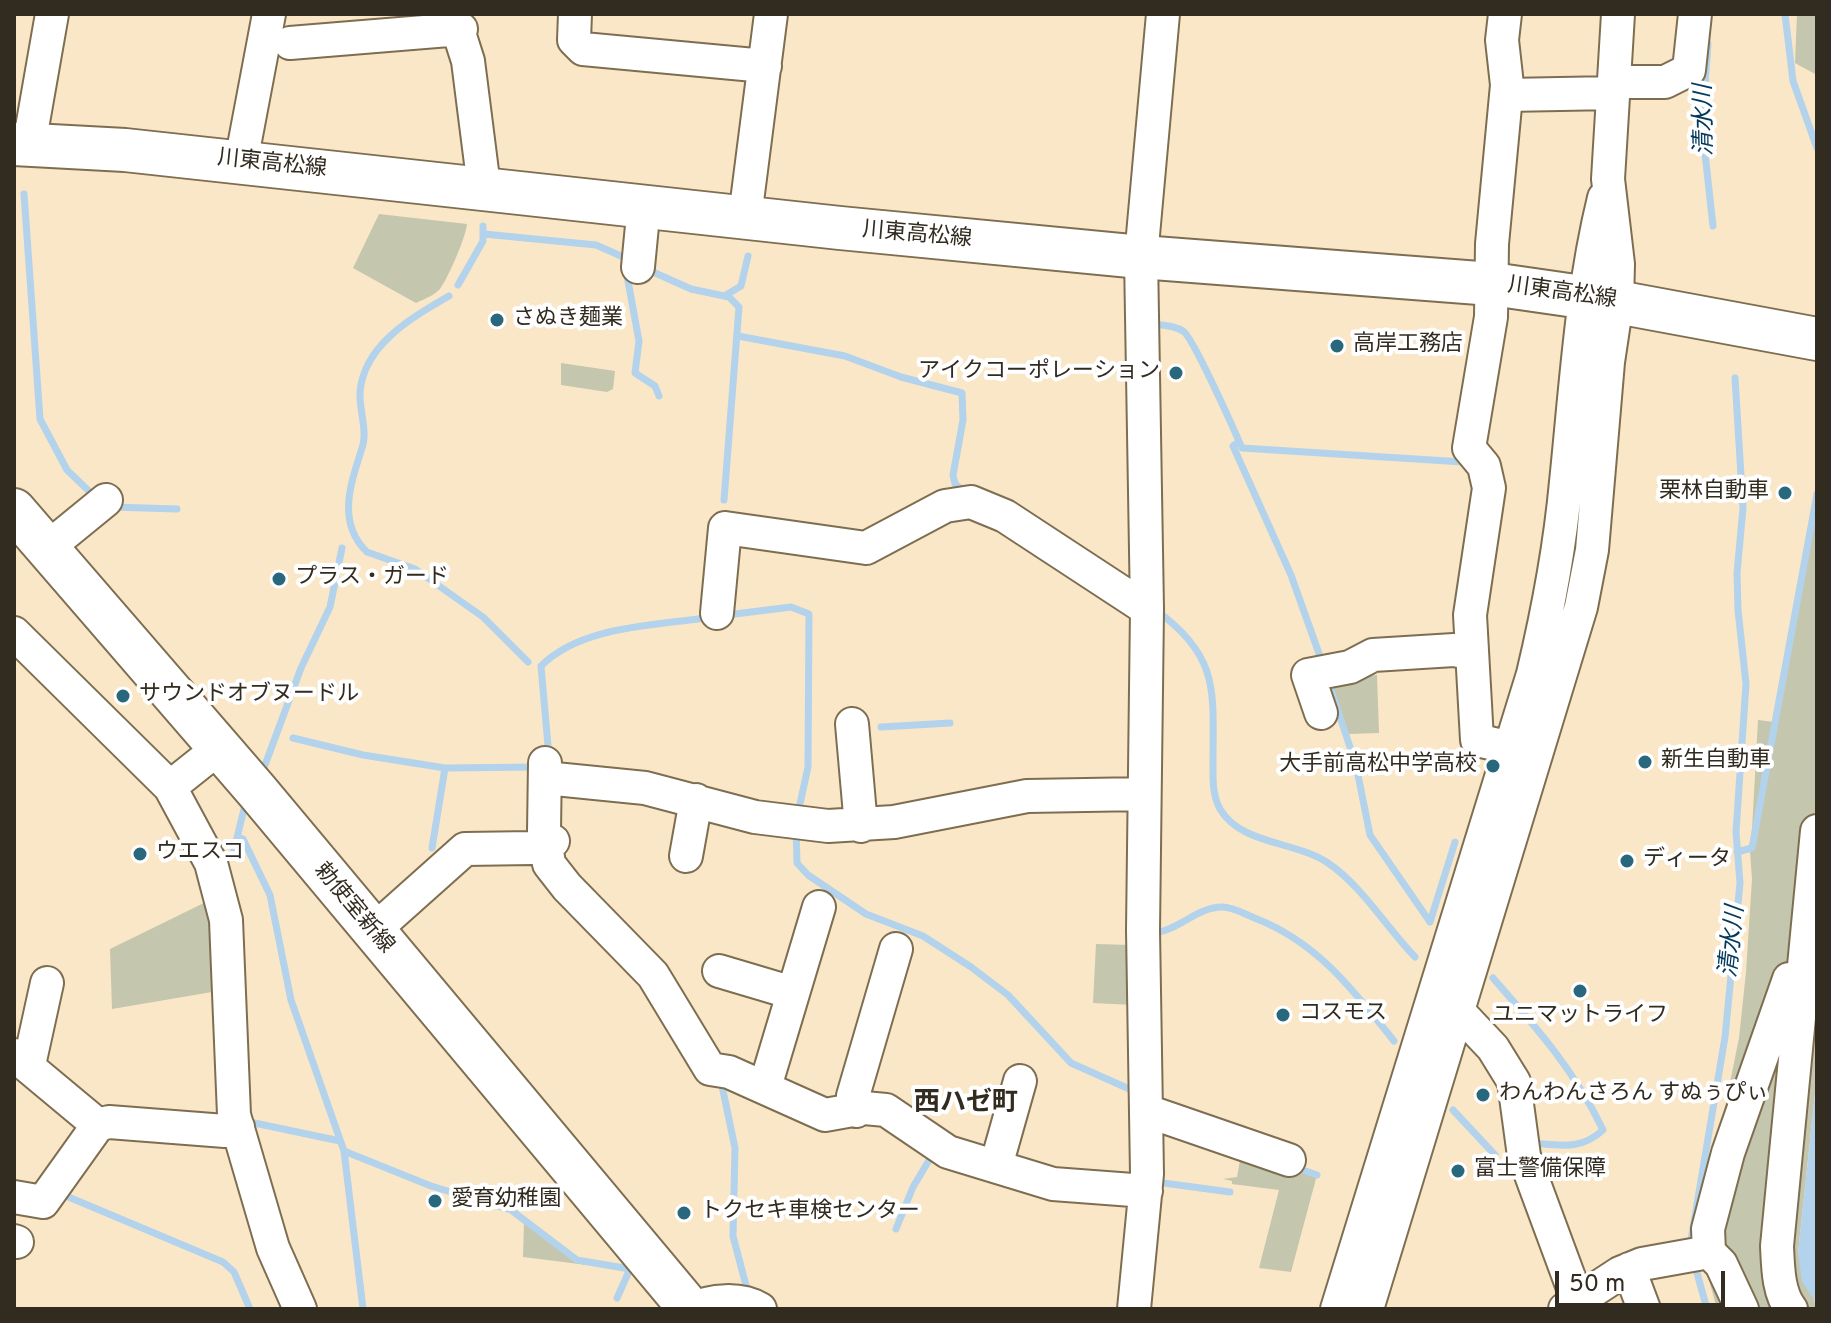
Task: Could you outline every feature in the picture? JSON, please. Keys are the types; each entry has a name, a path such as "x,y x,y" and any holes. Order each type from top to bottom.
{"main road":[{"name":"川東高松線","path":"21,145 125,150 1141,257 1492,284 1817,339"},
{"name":"勅使室新線","path":"14,510 255,790 690,1309"}],"street":[{"path":"21,145 52,14"},
{"path":"241,162 269,14"},
{"path":"575,14 574,40 583,49 765,66"},
{"path":"745,217 771,14"},
{"path":"1134,1309 1146,1191 1147,1111 1144,794 1147,609 1141,257 1163,14"},
{"path":"1505,14 1502,40 1507,95 1492,244 1491,317 1469,448 1484,466 1489,488 1470,615 1477,740 1511,748"},
{"path":"1337,1309 1511,748 1546,617 1600,300 1618,14"},
{"path":"1507,95 1665,82 1689,70 1695,14"},
{"path":"290,43 457,21 484,187"},
{"path":"638,267 644,205"},
{"path":"1367,1309 1581,607 1595,523 1608,362 1600,300"},
{"path":"46,549 106,500"},
{"path":"717,613 725,528 866,548 934,511 971,502 1005,516 1147,609"},
{"path":"14,633 170,787 211,863 226,920 234,1115 273,1248 300,1309"},
{"path":"1321,713 1308,675 1350,667 1373,655 1454,650 1472,654"},
{"path":"852,724 861,826"},
{"path":"170,787 219,748"},
{"path":"1144,794 1027,796 952,812 861,826 828,826 755,817 645,788 545,770 549,864 567,887 653,975 710,1069 729,1072 825,1115 886,1110 948,1152 1053,1184 1146,1191"},
{"path":"686,856 696,800"},
{"path":"1791,1309 1786,1303 1779,1277 1777,1246 1817,831"},
{"path":"372,932 465,849 532,848 549,842"},
{"path":"765,1087 793,993 796,943 819,907"},
{"path":"1697,1254 1708,1229 1716,1193 1806,931"},
{"path":"856,1111 853,1096 883,1035 896,949"},
{"path":"47,983 21,1060 98,1125"},
{"path":"732,983 793,993"},
{"path":"1459,1012 1493,1048 1514,1082 1524,1156 1571,1304 1629,1269 1697,1254 1721,1264 1742,1309"},
{"path":"996,1166 1020,1081"},
{"path":"1147,1111 1289,1160"},
{"path":"37,1195 98,1125 109,1122 225,1131 238,1127"},
{"path":"1629,1269 1644,1309"},
{"path":"690,1309 706,1303 749,1302 760,1309"}],"green space":[{"path":"1797,14 1817,14 1817,75 1795,63"},
{"path":"379,214 467,224 451,269 434,294 416,303 353,268"},
{"path":"561,363 615,371 613,389 607,392 561,385"},
{"path":"1817,504 1817,1075 1798,1253 1817,1309 1717,1309 1704,1262 1713,1166 1739,1038 1752,879 1750,851 1754,849"},
{"path":"1377,675 1379,733 1348,734 1330,680"},
{"path":"1758,720 1774,722 1751,848"},
{"path":"212,899 218,991 112,1009 110,949"},
{"path":"1096,944 1132,945 1133,1005 1093,1003"},
{"path":"1242,1149 1317,1175 1291,1272 1259,1268 1279,1190 1232,1184 1232,1181 1223,1179 1237,1177"},
{"path":"524,1222 587,1265 523,1257"}],"water":[{"path":"1817,1075 1817,1304 1802,1282 1798,1253"}],"waterway":[{"path":"1785,14 1793,81 1817,148"},
{"name":"清水川","path":"1708,44 1702,126 1713,226"},
{"path":"24,194 40,419 67,470 94,496"},
{"path":"458,285 483,241 483,226"},
{"path":"484,234 596,245 630,260"},
{"path":"726,295 741,286 748,256"},
{"path":"644,268 691,289 729,297 739,307 724,500"},
{"path":"626,270 639,341 635,373 655,386 659,396"},
{"path":"449,296 392,334 380,346 363,375 360,392 364,441 351,488 349,515 357,540 367,552 415,569 483,617 528,662"},
{"path":"1152,324 1176,328 1188,337 1242,448 1463,462"},
{"path":"738,336 845,356 901,377 962,393 963,420 953,475 955,484 965,492"},
{"name":"清水川","path":"1690,1246 1725,1037 1740,883 1736,832 1746,684 1738,610 1737,573 1743,508 1735,378"},
{"path":"1239,442 1233,446 1291,575 1322,662"},
{"path":"1737,852 1752,848 1817,494"},
{"path":"112,507 177,509"},
{"path":"262,773 301,668 330,607 342,548"},
{"path":"727,615 791,607 809,614 808,767 798,813"},
{"path":"1157,611 1192,644 1209,678 1214,786 1220,809 1241,830 1301,850 1340,872 1415,957"},
{"path":"549,757 541,666 558,652 598,635 711,617"},
{"path":"1328,681 1356,765 1370,835 1430,922"},
{"path":"881,727 950,723"},
{"path":"293,738 363,755 445,768 536,767"},
{"path":"432,848 445,768"},
{"path":"220,860 233,854 245,805"},
{"path":"796,829 797,863 808,875 866,914 923,936 971,967 1008,995 1071,1063 1136,1092"},
{"path":"237,837 243,839 270,895 291,1000 344,1151 363,1309"},
{"path":"1430,922 1455,842"},
{"path":"1153,933 1213,908 1231,908 1257,919 1279,929 1317,955 1349,987 1394,1041"},
{"path":"1493,978 1567,1069 1603,1130 1578,1144 1531,1143"},
{"path":"721,1081 735,1148 733,1236 748,1293"},
{"path":"1453,1110 1495,1155"},
{"path":"245,1121 340,1141"},
{"path":"344,1151 431,1186 511,1210 577,1260 630,1269 617,1298"},
{"path":"896,1229 913,1187 934,1152"},
{"path":"1294,1167 1317,1175"},
{"path":"1156,1182 1230,1192"},
{"path":"59,1193 223,1262 234,1272 250,1309"},
{"name":"清水川","path":"1694,1262 1707,1309"}],"place":[{"name":"さぬき麺業","path":"497,320"},
{"name":"高岸工務店","path":"1337,346"},
{"name":"アイクコーポレーション","path":"1176,373"},
{"name":"栗林自動車","path":"1785,493"},
{"name":"プラス・ガード","path":"279,579"},
{"name":"サウンドオブヌードル","path":"123,696"},
{"name":"新生自動車","path":"1645,762"},
{"name":"大手前高松中学高校","path":"1493,766"},
{"name":"ウエスコ","path":"140,854"},
{"name":"ディータ","path":"1627,861"},
{"name":"ユニマットライフ","path":"1580,991"},
{"name":"コスモス","path":"1283,1015"},
{"name":"わんわんさろん すぬぅぴぃ","path":"1483,1095"},
{"name":"富士警備保障","path":"1458,1171"},
{"name":"愛育幼稚園","path":"435,1201"},
{"name":"トクセキ車検センター","path":"684,1213"}],"district":[{"name":"西ハゼ町","path":"966,1105"}]}
